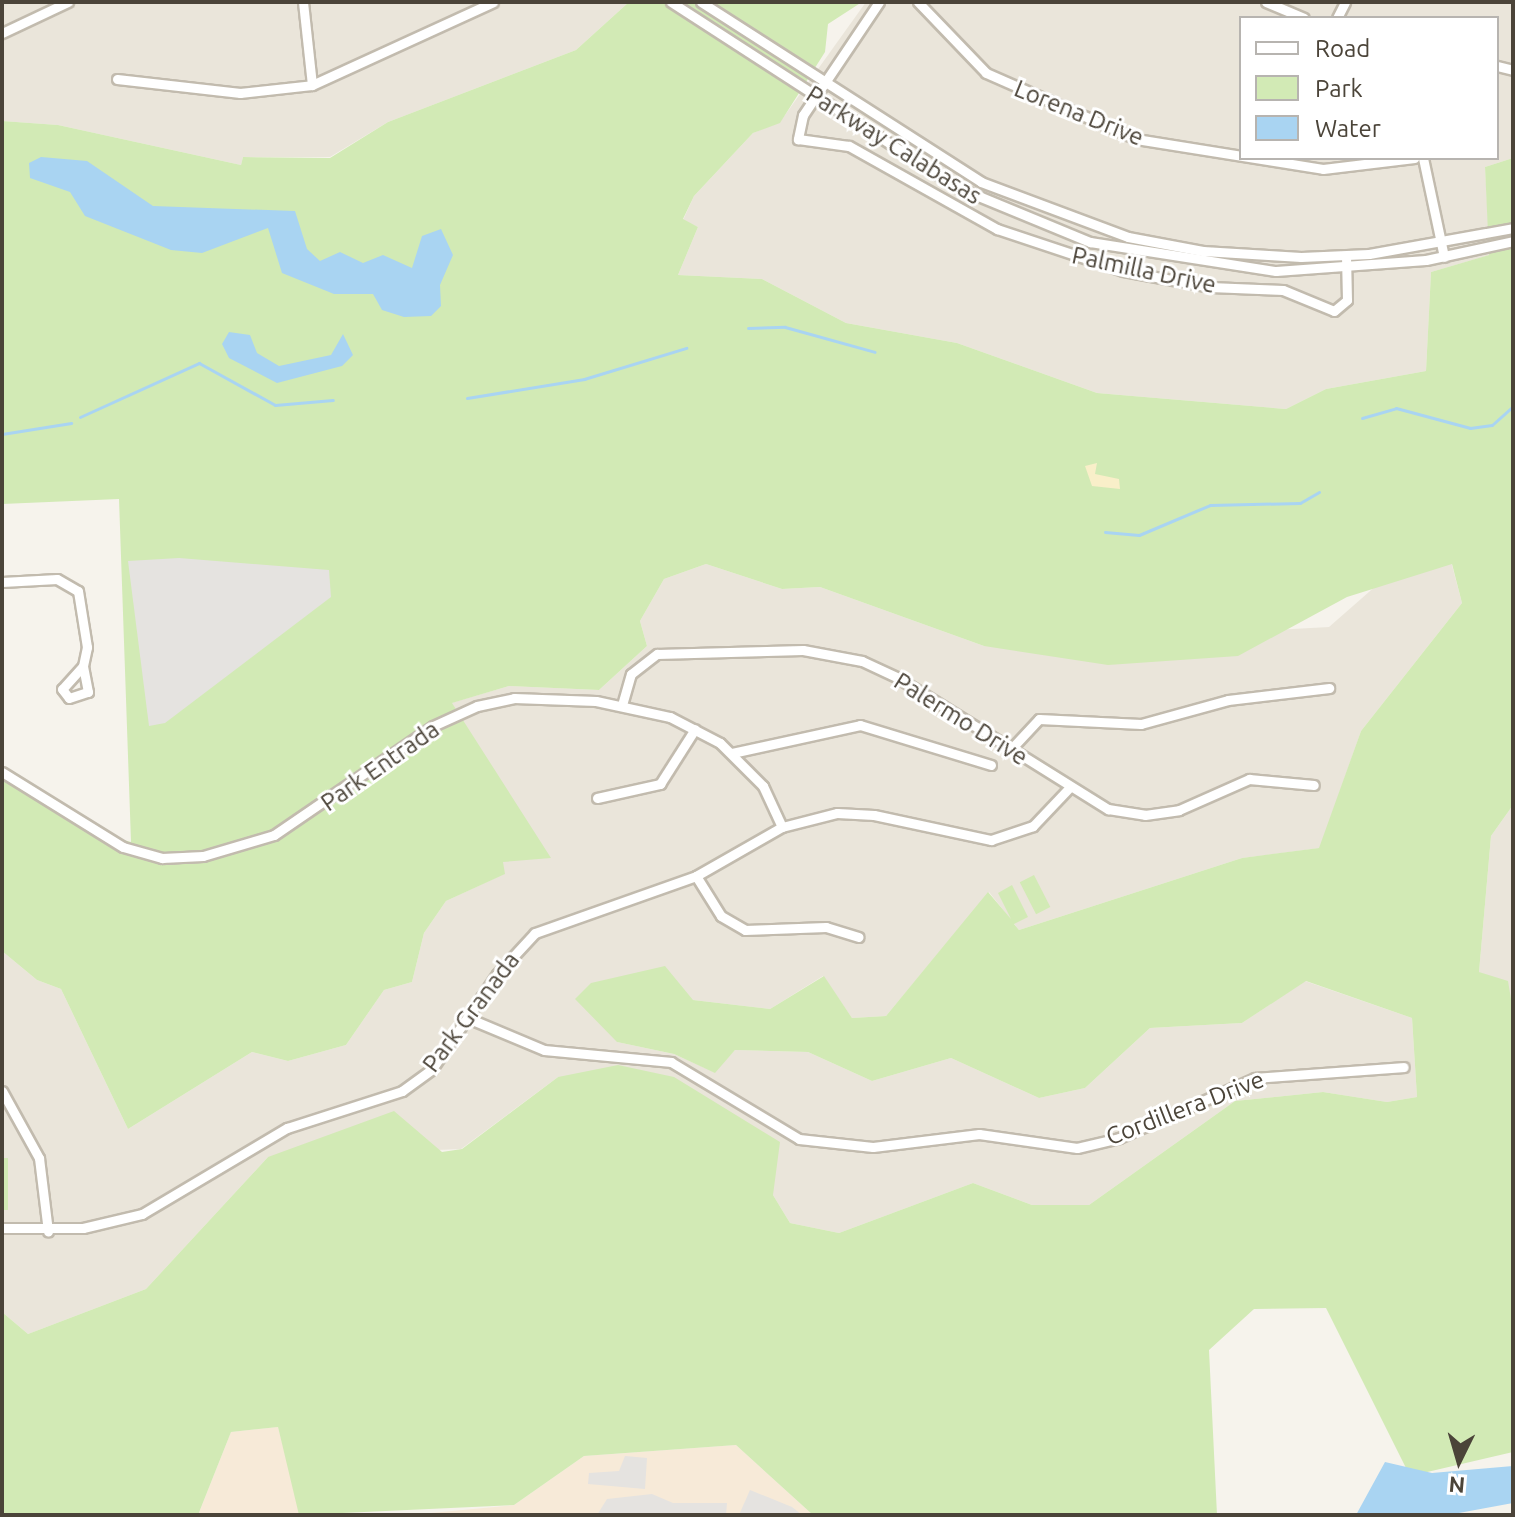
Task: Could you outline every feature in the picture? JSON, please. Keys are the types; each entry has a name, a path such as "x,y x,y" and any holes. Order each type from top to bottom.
{"street":[{"path":"2,33 68,2"},
{"path":"303,2 312,85"},
{"path":"117,79 240,93 312,85 493,2"},
{"name":"Parkway Calabasas","path":"671,2 959,188 1090,242 1207,266 1346,270 1444,257 1513,241"},
{"name":"Parkway Calabasas","path":"701,2 823,85 956,169 1060,216 1203,251 1346,256 1441,243 1513,228"},
{"name":"Palmilla Drive","path":"879,2 815,96 798,139 849,146 951,207 1082,260 1210,287 1283,290 1334,311 1347,300 1346,270"},
{"name":"Lorena Drive","path":"918,2 986,73 1136,139 1239,156"},
{"path":"1266,2 1299,16"},
{"name":"Lorena Drive","path":"1267,160 1323,169 1397,160"},
{"path":"1423,160 1444,257"},
{"path":"1346,256 1346,270"},
{"path":"2,582 57,579 78,591 89,624 83,666"},
{"name":"Palermo Drive","path":"622,705 631,674 657,654 803,650 862,661 898,678 1069,788 1108,809 1145,815 1179,810 1249,779 1314,785"},
{"path":"1011,749 1039,719 1141,724 1242,697 1329,688"},
{"name":"Park Entrada","path":"2,772 123,847 184,858 274,835 433,726 477,706 514,698 622,705 695,729 732,753 763,786 782,827"},
{"path":"732,753 860,725 991,765"},
{"path":"597,798 660,784 695,729"},
{"name":"Park Granada","path":"2,1228 48,1231 142,1214 287,1128 402,1091 432,1069 470,1019 497,974 535,933 696,876 782,827 837,813 874,815 991,840 1033,826 1069,788"},
{"path":"696,876 721,916 745,930 826,927 859,937"},
{"name":"Cordillera Drive","path":"470,1019 544,1050 671,1062 799,1139 873,1147 979,1134 1077,1148 1119,1138 1255,1078 1404,1067"},
{"path":"2,1091 5,1102 39,1158 48,1231"}],"shaded area":[{"path":"2,2 629,2 576,50 388,122 330,157 243,157 241,165 58,125 2,121"},
{"path":"866,2 1513,2 1513,158 1485,167 1490,255 1431,272 1426,371 1326,389 1286,409 1097,393 957,343 846,323 762,279 678,275 698,227 683,220 694,196 753,133 780,122"},
{"path":"1449,554 1462,603 1361,731 1320,848 1242,858 1019,930 989,892 886,1016 852,1018 823,976 770,1009 693,1000 617,1042 674,1054 714,1072 735,1050 808,1052 872,1081 951,1058 1039,1098 1085,1088 1150,1028 1242,1023 1305,981 1412,1018 1417,1097 1387,1102 1323,1092 1235,1101 1089,1205 1032,1205 973,1183 839,1233 790,1223 773,1195 558,1077 461,1149 268,1157 146,1289 28,1334 2,1312 2,951 37,980 61,989 128,1129 252,1052 288,1061 346,1045 384,990 412,982 424,933 446,901 504,874 451,703 509,686 599,690 647,646 640,621 664,579 706,564 782,589 820,587 984,646 1329,627 1402,563"},
{"path":"179,558 329,570 331,597 165,723 149,726 128,561"},
{"path":"1513,805 1513,1011 1479,972 1491,836"},
{"path":"278,1427 301,1515 198,1515 231,1432"},
{"path":"736,1445 813,1515 410,1515 514,1505 584,1456"},
{"path":"625,1456 647,1458 645,1489 588,1484 589,1473 619,1471"},
{"path":"750,1490 792,1507 802,1515 739,1515"},
{"path":"652,1494 673,1503 727,1503 726,1515 597,1515 607,1499"}],"green space":[{"path":"629,2 862,2 828,24 825,52 780,123 753,133 694,196 683,219 698,227 678,275 762,279 846,323 957,343 1097,393 1286,409 1326,389 1426,371 1431,272 1489,255 1485,167 1513,158 1513,805 1491,836 1479,972 1508,981 1513,1011 1513,1452 1410,1476 1326,1308 1254,1309 1209,1350 1217,1515 813,1515 736,1445 584,1456 514,1505 299,1515 278,1427 231,1432 198,1515 2,1515 2,1312 28,1334 146,1289 268,1157 394,1111 442,1152 462,1149 558,1077 618,1065 674,1077 780,1142 773,1195 790,1223 839,1233 973,1183 1032,1205 1089,1205 1235,1101 1323,1092 1387,1102 1417,1097 1412,1018 1306,981 1242,1023 1150,1028 1085,1088 1039,1098 951,1058 872,1081 808,1052 735,1050 715,1073 674,1054 617,1042 575,999 591,983 665,966 693,1000 770,1009 824,976 852,1018 886,1016 988,892 1011,919 998,893 1012,885 1028,917 1014,924 1019,930 1242,858 1319,848 1361,731 1462,603 1452,564 1347,597 1238,656 1108,665 984,646 820,587 782,589 706,564 664,579 640,621 647,646 599,690 509,686 452,703 551,858 503,862 505,874 446,901 424,933 412,982 384,990 346,1045 288,1061 252,1052 128,1129 61,989 37,980 2,951 2,772 85,829 131,842 119,499 2,504 2,121 58,125 241,165 243,157 330,158 388,122 576,50"},
{"path":"1034,875 1050,907 1036,914 1020,882"},
{"path":"2,1158 8,1158 8,1210 2,1210"}],"sand":[{"path":"1097,463 1095,474 1119,479 1120,489 1092,486 1085,466"}],"water":[{"path":"41,157 87,161 153,206 295,211 307,249 320,261 340,252 363,263 383,255 412,268 422,236 441,229 453,255 440,285 441,306 431,316 404,317 382,310 373,294 334,294 282,273 268,228 202,253 171,250 85,216 70,192 30,178 29,163"},
{"path":"229,332 250,335 257,353 279,366 331,355 343,334 353,355 342,366 277,383 229,358 222,344"},
{"path":"1385,1462 1432,1473 1513,1466 1513,1503 1448,1515 1356,1515"}],"waterway":[{"path":"748,328 785,327 875,352"},
{"path":"467,398 584,379 686,348"},
{"path":"80,417 199,363 275,405 333,400"},
{"path":"1362,418 1396,408 1470,428 1492,425 1513,406"},
{"path":"2,434 71,423"},
{"path":"1105,532 1139,535 1210,505 1300,503 1319,492"}]}
